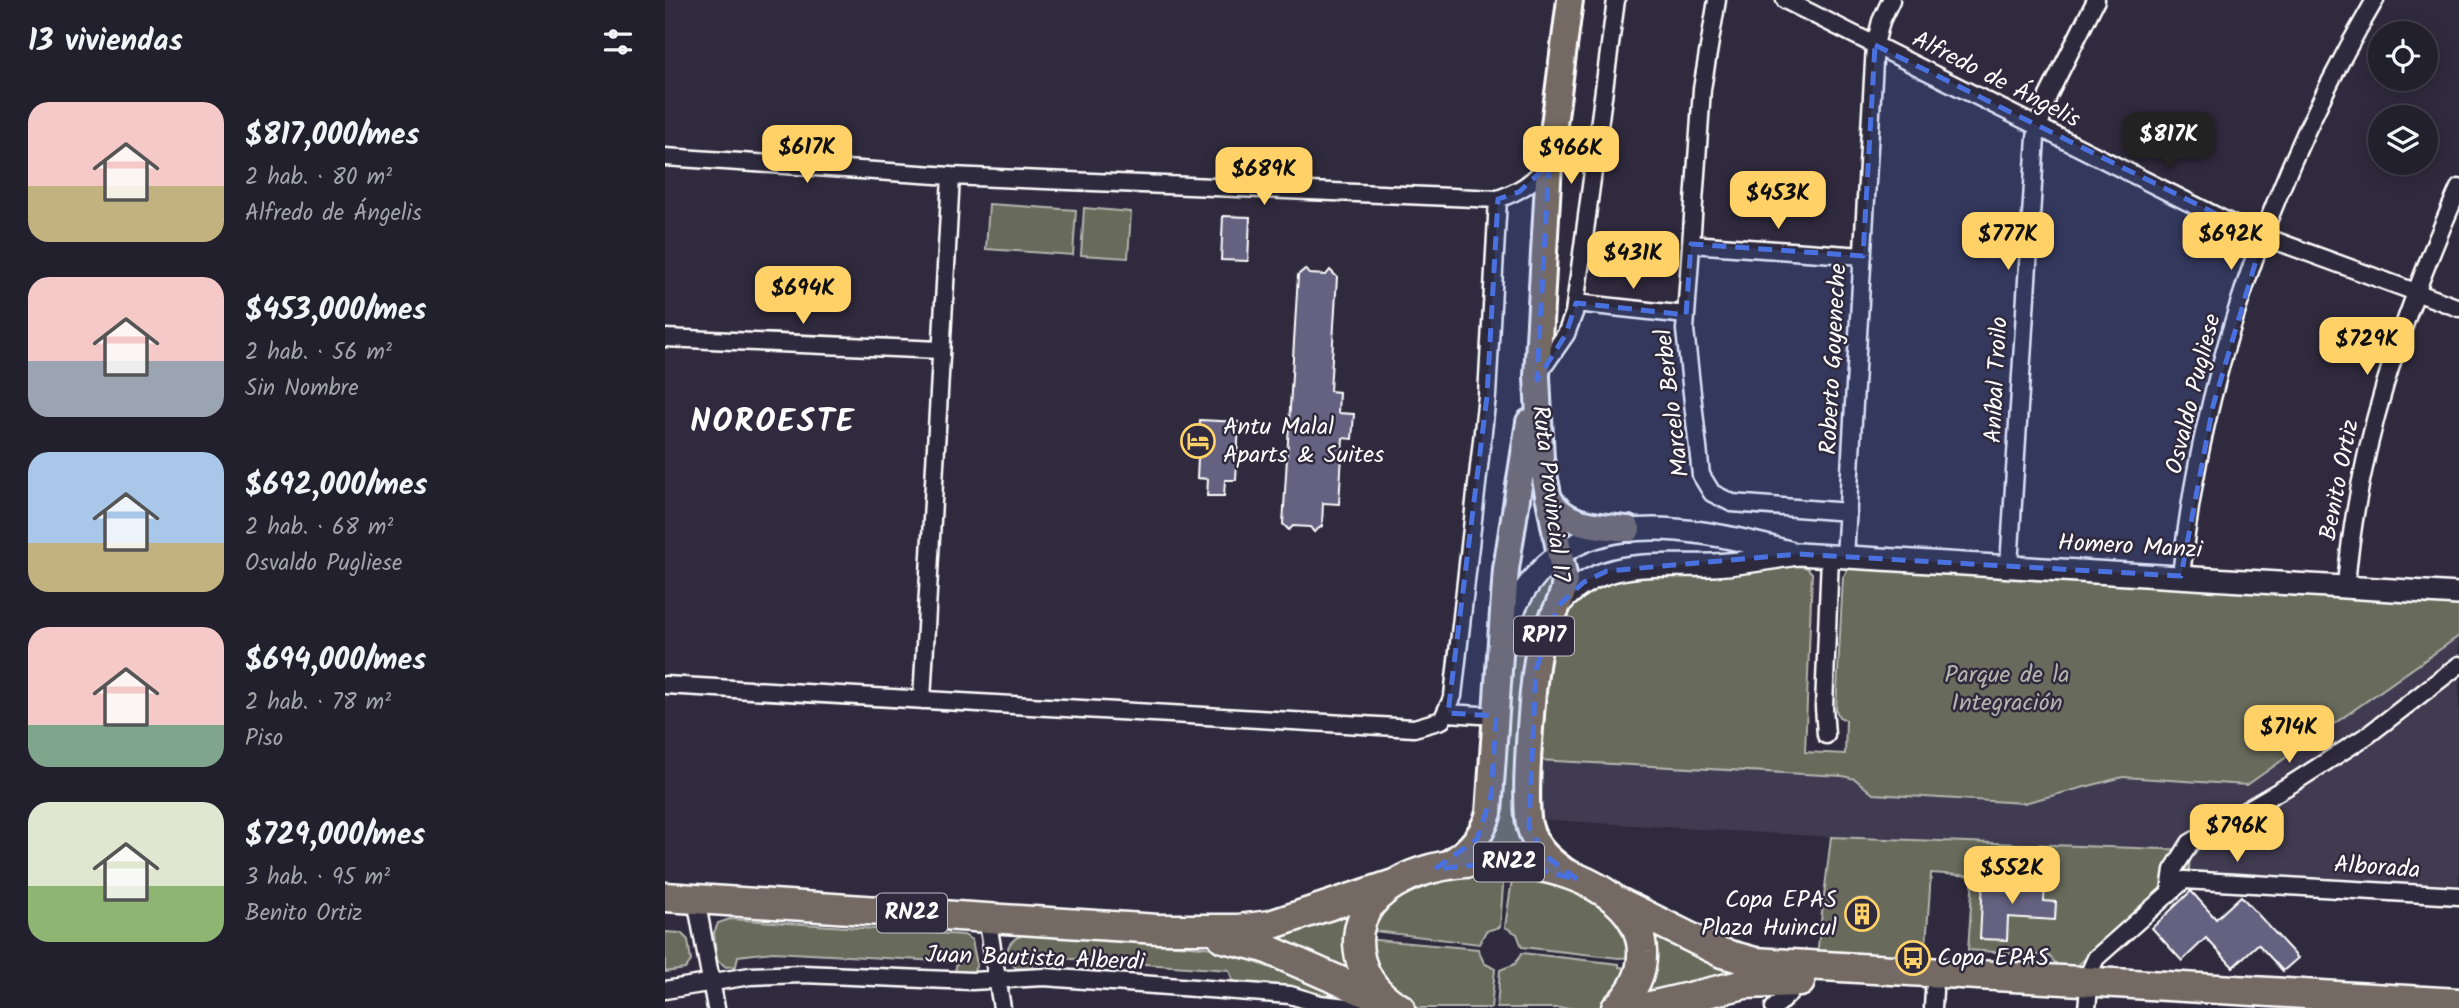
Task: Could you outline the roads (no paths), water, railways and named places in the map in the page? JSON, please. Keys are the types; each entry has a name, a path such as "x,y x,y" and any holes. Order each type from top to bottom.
{"highway":[{"name":"RN22","path":"665,897 1158,929 1238,929 1270,925 1435,869 1465,863 1511,862 1578,880 1722,953 1794,973 1934,999 2088,996 2459,1003"},
{"name":"RN22","path":"1394,884 1366,913 1358,942 1365,975 1371,985 1396,1006"},
{"name":"RN22","path":"1616,1008 1637,981 1643,956 1635,921 1619,902"},
{"name":"RN22","path":"1158,929 1227,939 1265,948 1396,1006"},
{"name":"RN22","path":"1641,1008 1794,973 2245,1008"}],"main road":[{"name":"Ruta Provincial 17","path":"1570,0 1549,163 1537,376 1539,441 1565,580 1558,606 1537,658 1527,817 1533,838 1546,856 1578,880"},
{"name":"Ruta Provincial 17","path":"1435,869 1464,853 1477,839 1486,822 1509,536 1537,376"},
{"path":"1547,493 1555,506 1573,519 1628,529"},
{"name":"Homero Manzi","path":"1500,650 1506,627 1521,598 1541,572 1560,555 1595,537 1628,529 1702,530 1798,554"},
{"name":"Homero Manzi","path":"1558,606 1584,582 1620,567 1644,564 1724,564 1798,554 2346,585 2459,594"}],"street":[{"path":"1537,376 1566,334 1576,303 1595,141 1616,0"},
{"name":"Marcelo Berbel","path":"1717,0 1704,71 1686,315 1689,380 1701,475 1707,488 1724,501 1740,505 1848,512"},
{"name":"Alfredo de Ángelis","path":"1785,0 2263,237 2459,308"},
{"name":"Roberto Goyeneche","path":"1826,736 1824,707 1837,556 1848,512 1875,45 1881,21 1891,0"},
{"name":"Aníbal Troilo","path":"2009,566 2038,127 2048,96 2096,0"},
{"name":"Osvaldo Pugliese","path":"2181,576 2187,523 2206,431 2235,322 2263,237 2315,114 2375,0"},
{"path":"665,157 951,176 1498,199 1519,192 1536,180 1549,163"},
{"path":"922,700 951,176"},
{"name":"Benito Ortiz","path":"2346,585 2354,515 2369,439 2415,292 2459,188"},
{"path":"665,685 1414,728 1434,725 1448,713 1453,696 1487,396 1498,199"},
{"path":"1691,244 1863,256"},
{"path":"1576,303 1686,315"},
{"path":"665,338 940,351"},
{"path":"2170,891 2173,870 2190,843 2293,783 2368,735 2459,664"},
{"path":"1448,713 1496,716"},
{"name":"Alborada","path":"2088,996 2091,969 2099,954 2182,881 2459,896"},
{"path":"696,899 716,1008"},
{"path":"988,918 1002,1008"},
{"path":"1775,1008 1786,998 1794,973"},
{"name":"Juan Bautista Alberdi","path":"665,990 784,974 959,981 1044,977 1356,1008"}],"place":[{"name":"Antu Malal Aparts & Suites","path":"1198,441"},
{"name":"Copa EPAS Plaza Huincul","path":"1862,914"},
{"name":"Copa EPAS","path":"1913,958"}],"district":[{"name":"NOROESTE","path":"773,422"}],"park label":[{"name":"Parque de la Integración","path":"2007,689"}]}
